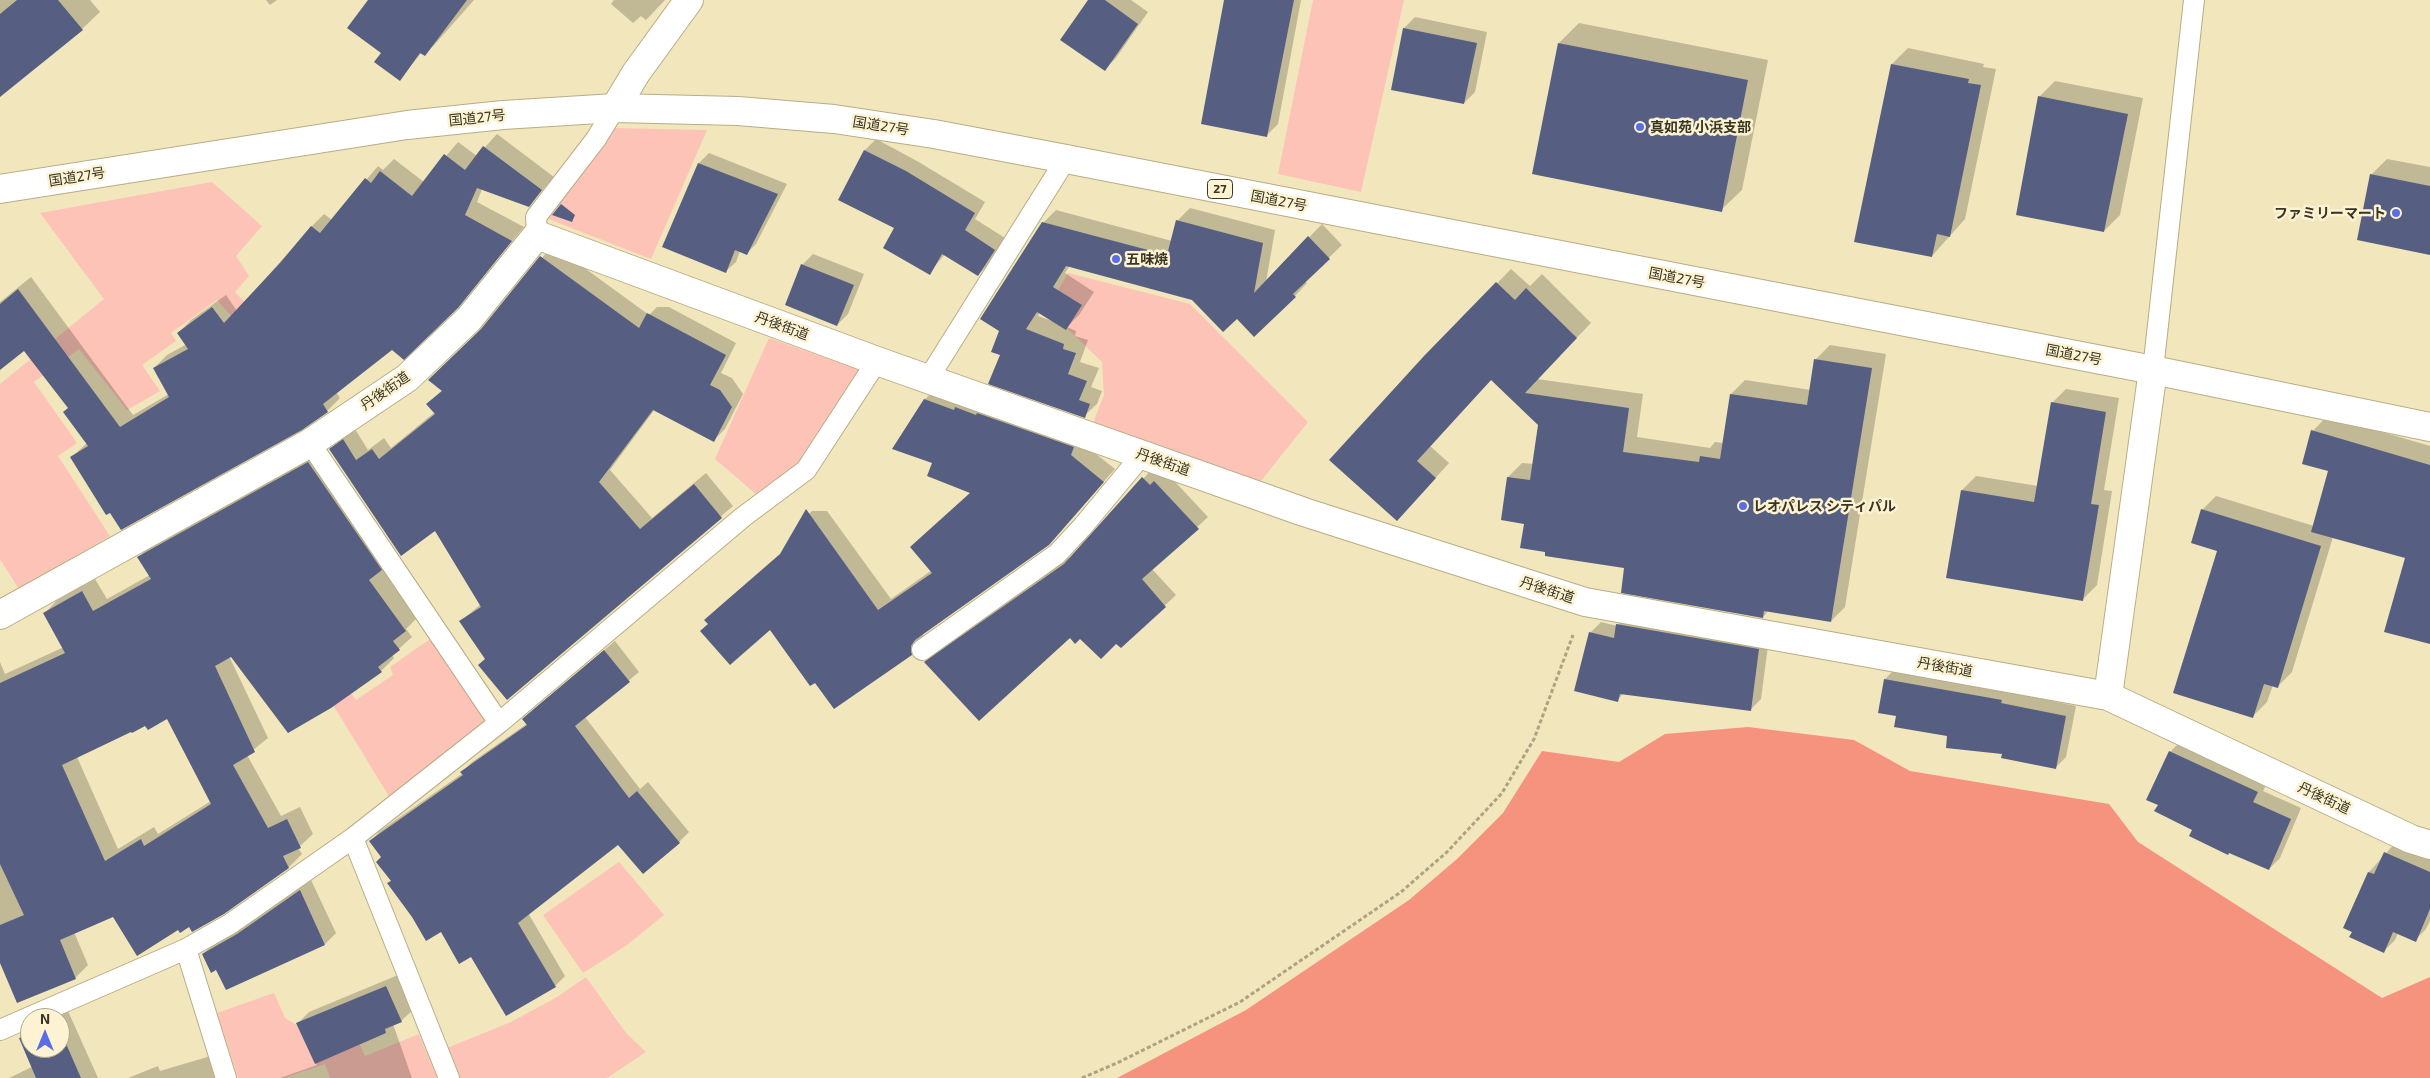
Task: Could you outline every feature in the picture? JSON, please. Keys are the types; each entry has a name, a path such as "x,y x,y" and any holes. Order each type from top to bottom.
{"main road":[{"path":"615,108 636,73 689,0"},
{"name":"国道27号","path":"0,189 407,125 503,115 615,108 738,111 834,119 934,134 1066,159 2153,370 2430,427"},
{"name":"丹後街道","path":"0,615 310,443 407,378 469,318 537,235 877,361 1304,512 1585,602 2108,696 2402,835 2430,845"},
{"path":"2108,696 2153,370"}],"lane":[{"path":"2153,370 2194,0"},
{"path":"537,235 536,217 596,139 615,108"},
{"path":"928,378 1066,159"},
{"path":"0,1030 186,949 230,924 353,838 499,722 744,518 806,470 877,361"},
{"path":"310,443 499,722"},
{"path":"922,650 1057,554 1142,455"},
{"path":"353,838 449,1078"},
{"path":"186,949 226,1078"}],"path":[{"path":"1082,1078 1117,1063 1240,1002 1401,892 1447,852 1502,793 1534,739 1585,602"}],"shaded area":[{"path":"1313,0 1404,0 1361,192 1278,174"},
{"path":"613,128 707,130 651,259 546,218"},
{"path":"212,182 262,226 236,256 249,276 235,292 254,312 239,325 217,300 171,333 176,341 142,365 160,391 127,410 79,349 34,382 77,443 58,456 110,536 19,589 0,559 0,384 104,299 40,213"},
{"path":"1068,273 1190,304 1308,422 1261,481 1093,423 1104,395 1102,362 1047,309"},
{"path":"769,338 859,370 800,463 757,495 715,459"},
{"path":"433,637 488,721 390,798 327,695 344,684 356,700 393,675 390,667"},
{"path":"1748,727 1854,740 1910,771 2109,804 2138,842 2382,998 2430,977 2430,1078 1117,1078 1246,1010 1409,900 1457,859 1503,813 1542,751 1619,762 1665,734"},
{"path":"619,862 664,915 627,945 583,973 543,915"},
{"path":"586,977 626,1033 646,1052 607,1078 459,1078 447,1048 511,1022 557,997"},
{"path":"274,993 285,1018 298,1026 344,1009 365,1056 419,1034 437,1078 330,1078 325,1064 284,1078 238,1078 217,1013"}],"building":[{"path":"17,0 58,0 83,30 0,97 0,14"},
{"path":"368,0 467,0 425,56 420,53 400,81 374,62 381,53 347,28"},
{"path":"1088,0 1105,0 1138,24 1105,71 1060,40"},
{"path":"1224,0 1294,0 1267,137 1201,124"},
{"path":"1403,28 1477,43 1464,104 1391,90"},
{"name":"真如苑 小浜支部","path":"1558,43 1748,80 1722,212 1532,174"},
{"path":"1891,64 1969,79 1968,83 1981,85 1950,237 1937,234 1932,257 1854,242"},
{"path":"2038,96 2128,114 2104,232 2016,215"},
{"path":"483,146 542,190 529,207 477,188 465,215 512,241 458,308 404,360 392,350 323,404 328,412 302,430 121,530 110,513 106,515 70,457 88,446 63,412 68,408 24,351 0,370 0,304 18,289 120,427 169,397 153,368 188,349 177,333 212,307 224,323 280,263 311,226 320,233 365,178 371,183 380,171 412,196 444,154 465,170"},
{"path":"864,150 906,171 975,213 965,230 995,250 978,276 942,254 930,275 883,248 894,228 838,200"},
{"path":"698,163 778,194 747,255 735,250 726,273 662,247"},
{"name":"ファミリーマート","path":"2370,174 2430,186 2430,255 2357,240"},
{"path":"561,204 575,215 572,222 552,215"},
{"path":"1176,220 1263,243 1254,293 1308,236 1330,259 1293,294 1296,297 1254,337 1237,319 1223,332 1192,300 1066,266 1053,287 1082,305 1066,330 1037,312 1026,329 1064,344 1063,349 1076,353 1068,374 1087,381 1079,400 1090,404 1085,418 988,384 1000,355 991,352 999,331 980,319 1042,222 1167,255"},
{"path":"540,256 639,328 647,313 726,355 710,385 720,390 732,407 714,442 653,410 599,482 640,529 694,484 722,518 507,700 478,665 485,659 459,621 481,607 435,531 401,556 329,449 343,439 356,460 372,449 379,459 435,414 426,404 442,391 428,380 481,329"},
{"path":"801,264 854,285 837,326 785,305"},
{"path":"1496,282 1515,300 1526,288 1577,338 1525,393 1629,408 1623,452 1699,462 1700,456 1720,459 1730,394 1807,405 1814,359 1872,368 1831,622 1764,611 1763,618 1621,593 1624,568 1545,556 1545,552 1520,548 1524,524 1501,520 1507,477 1530,480 1538,425 1491,380 1417,461 1436,478 1397,521 1329,460 1424,356"},
{"path":"924,399 954,410 955,407 976,415 977,413 1074,447 1071,455 1104,482 1049,545 915,640 911,646 912,655 834,709 815,683 810,686 770,630 730,665 700,631 708,624 704,620 780,554 806,509 878,610 932,573 910,547 970,493 927,476 932,463 892,449"},
{"path":"2051,402 2106,412 2091,504 2099,505 2083,601 1946,578 1961,490 2034,502"},
{"path":"2311,430 2430,465 2430,644 2384,632 2405,558 2311,532 2328,471 2302,464"},
{"path":"308,462 382,570 369,580 406,631 393,641 400,650 378,667 382,672 331,708 288,733 231,657 215,666 255,752 233,765 268,828 287,819 301,848 283,856 289,868 224,914 192,932 189,927 180,933 178,930 137,956 113,917 60,940 76,979 17,1003 0,963 0,925 24,915 0,864 0,683 65,653 43,613 82,591 93,611 151,579 137,557","holes":["167,719 211,804 144,846 141,839 105,861 62,765 131,732 145,726 148,730"]},
{"path":"1142,477 1150,485 1154,481 1199,529 1142,579 1166,607 1121,648 1116,644 1101,659 1080,639 1075,644 1070,638 979,721 924,662 1064,564"},
{"path":"2201,509 2321,546 2278,688 2264,684 2253,718 2173,693 2217,551 2191,543"},
{"path":"1616,624 1759,649 1751,711 1620,694 1618,702 1574,691 1589,632 1614,638"},
{"path":"604,650 630,682 575,726 629,798 637,791 680,843 643,874 618,845 518,923 556,987 506,1016 471,957 459,964 441,932 426,941 412,917 387,883 391,881 376,862 381,857 369,841 463,775 460,772 527,725 522,719"},
{"path":"1884,679 2002,700 2001,703 2066,716 2056,769 2001,758 2002,754 1946,748 1947,736 1894,727 1896,716 1878,713"},
{"path":"2169,751 2258,792 2253,802 2291,819 2269,870 2229,853 2228,855 2189,836 2192,830 2154,811 2158,805 2146,800"},
{"path":"2384,852 2430,872 2430,909 2416,942 2393,932 2384,953 2349,937 2352,932 2343,928 2368,872 2374,874"},
{"path":"300,890 325,945 226,990 216,970 211,973 202,954 237,934"},
{"path":"386,986 402,1022 385,1029 386,1033 315,1064 296,1023"},
{"path":"70,1053 81,1078 36,1078 28,1058 70,1058"}],"place":[{"name":"真如苑 小浜支部","path":"1640,127"},
{"name":"ファミリーマート","path":"2396,213"},
{"name":"五味焼","path":"1116,259"},
{"name":"レオパレス シティパル","path":"1743,506"}]}
